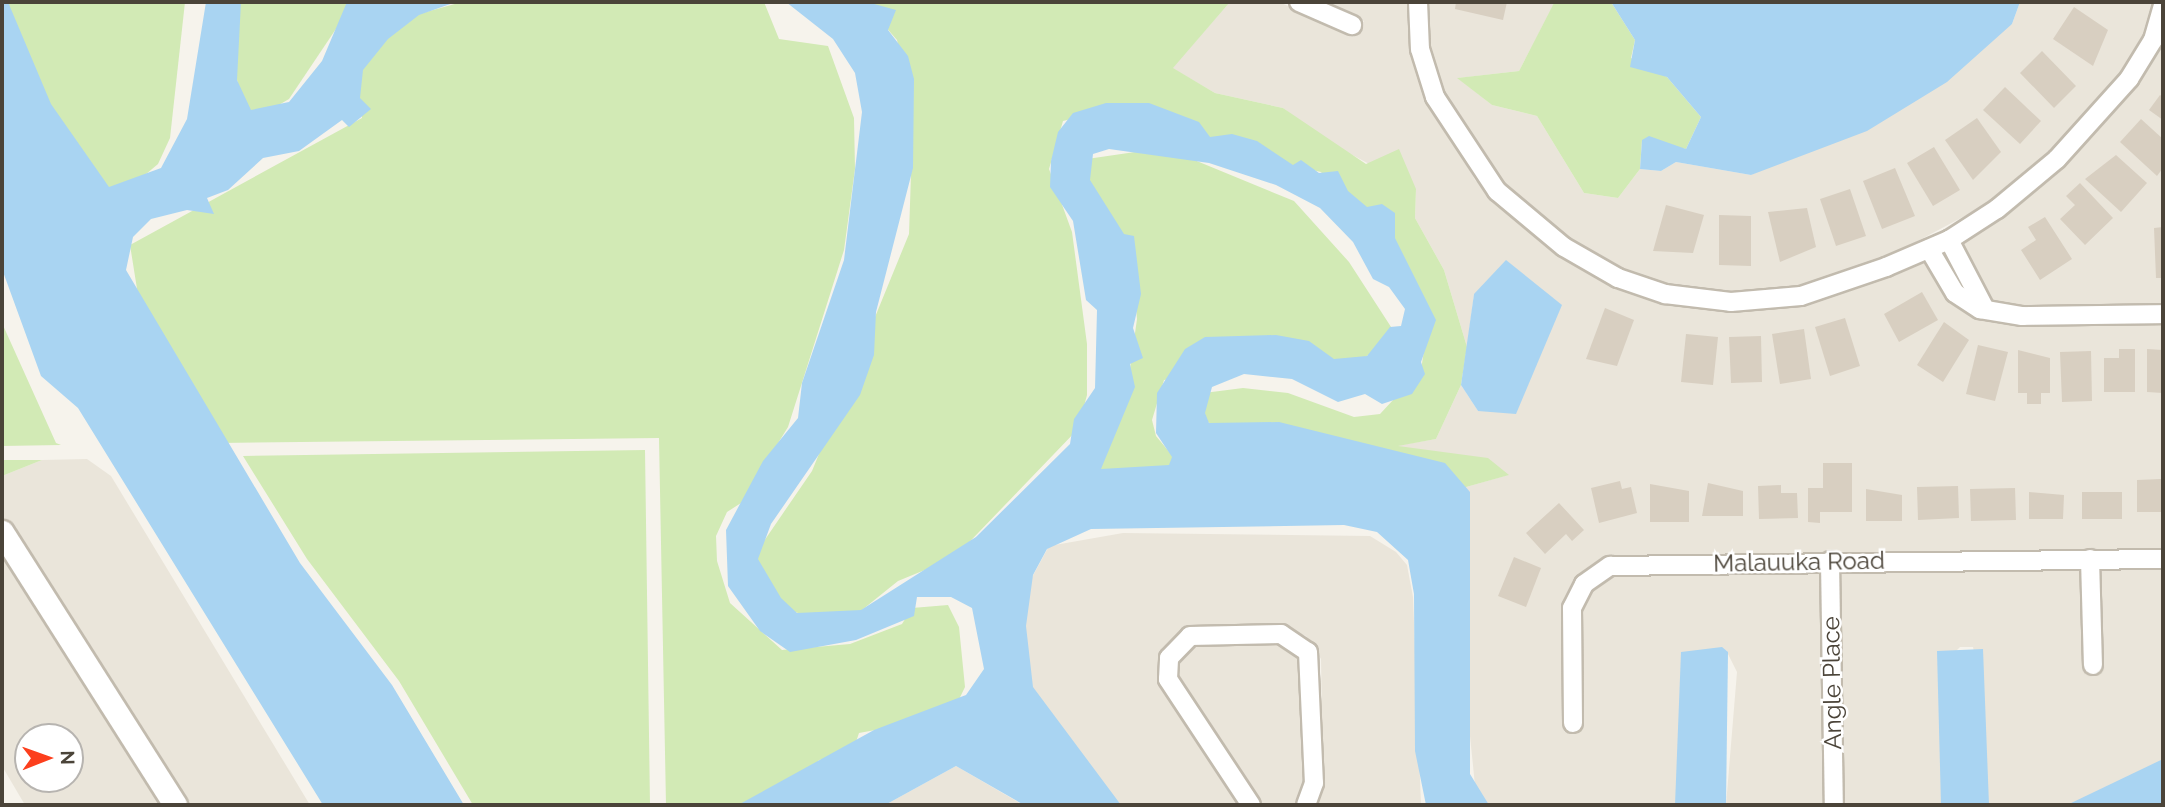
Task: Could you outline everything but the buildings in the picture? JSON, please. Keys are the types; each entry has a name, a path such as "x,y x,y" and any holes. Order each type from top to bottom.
{"street":[{"path":"1299,2 1352,25"},
{"path":"1418,2 1425,69 1471,159 1539,228 1618,278 1698,300 1767,300 1823,289 1949,240 2013,197 2066,149 2137,70 2163,5"},
{"path":"1949,240 1973,295 1993,312"},
{"path":"1929,249 1955,293 1993,312 2163,314"},
{"path":"4,542 175,805"},
{"path":"2090,559 2093,665"},
{"name":"Malauuka Road","path":"1573,723 1572,608 1597,572 1621,564 2163,559"},
{"name":"Angle Place","path":"1830,561 1834,805"},
{"path":"1251,805 1168,679 1169,658 1191,636 1281,634 1308,652 1315,776 1306,805"}],"shaded area":[{"path":"1230,2 1279,2 1356,36 1364,21 1320,2 1409,2 1416,72 1475,180 1559,254 1630,291 1696,308 1778,308 1925,260 1957,306 1998,323 2163,322 2163,550 1605,559 1578,578 1563,606 1564,732 1582,731 1581,610 1591,589 1613,574 1821,570 1825,805 1726,805 1737,672 1726,650 1710,650 1682,805 1477,805 1465,687 1459,489 1508,475 1395,446 1436,439 1461,385 1478,411 1474,294 1467,347 1444,270 1415,218 1416,189 1330,143 1283,108 1215,93 1172,68"},
{"path":"1428,2 1555,2 1519,71 1458,78 1492,105 1537,116 1584,193 1618,198 1640,169 1661,171 1676,162 1751,175 2012,24 2020,2 2154,2 2140,47 2122,75 2050,153 1991,202 1882,260 1799,287 1731,294 1667,286 1622,270 1570,241 1504,186 1444,94 1429,48"},
{"path":"2163,38 2163,306 2022,308 1991,302 1959,243 2064,164 2136,85"},
{"path":"87,459 111,476 310,805 186,805 2,516 2,476 42,460"},
{"path":"1123,533 1370,536 1396,552 1407,565 1413,597 1421,805 1316,805 1323,785 1321,659 1306,636 1278,625 1198,626 1176,634 1161,654 1164,693 1240,805 1108,805 1028,694 1023,594 1049,546"},
{"path":"7,557 165,805 25,805 18,793 84,793 84,723 14,723 14,786 2,766 2,560"},
{"path":"2099,567 2163,567 2163,770 2067,805 1984,805 1981,691 1973,647 1960,647 1947,660 1944,805 1843,805 1840,569 2081,568 2084,673 2102,672"},
{"path":"1277,642 1303,663 1305,783 1294,805 1262,805 1177,677 1178,660 1194,644"},
{"path":"956,766 1023,805 885,805"}],"green space":[{"path":"2,2 185,2 170,138 158,164 126,191 99,196 64,152"},
{"path":"238,2 354,2 289,99 248,123 233,64"},
{"path":"462,2 764,2 779,39 828,46 854,118 855,169 844,250 788,427 741,503 727,512 716,536 717,561 730,603 782,650 850,644 902,624 912,608 948,605 959,627 965,687 951,716 859,733 855,745 837,757 819,760 804,783 758,805 666,805 659,438 219,443 142,320 130,245 362,118 357,75 390,22"},
{"path":"864,2 1230,2 1173,68 1215,93 1283,108 1366,164 1399,149 1416,189 1415,218 1444,270 1467,347 1461,385 1436,439 1398,446 1488,458 1509,475 1459,489 1231,438 1198,415 1204,393 1243,388 1288,393 1354,417 1380,414 1421,370 1429,318 1321,172 1083,116 1063,121 1049,169 1072,232 1087,344 1087,395 1078,429 954,558 898,581 857,614 819,620 783,608 753,557 812,471 909,234 913,114 897,40"},
{"path":"1611,2 1635,40 1631,58 1667,77 1701,117 1686,149 1642,140 1640,169 1618,198 1584,193 1537,116 1492,105 1457,78 1519,71 1554,3"},
{"path":"1135,152 1187,157 1294,201 1349,262 1393,330 1385,346 1343,369 1322,359 1164,380 1152,420 1156,436 1180,465 1096,480 1128,383 1137,319 1131,246 1082,175 1087,159"},
{"path":"2,323 56,443 61,445 2,446"},
{"path":"645,450 650,805 473,805 399,681 307,559 243,456"},
{"path":"2,460 42,460 2,476"}],"water":[{"path":"2,2 8,2 51,104 109,187 161,168 187,119 206,2 241,2 237,80 251,110 289,102 322,61 347,2 456,2 419,15 388,39 363,70 360,98 371,109 349,127 342,120 299,151 263,158 228,190 207,198 214,214 187,210 151,219 133,237 126,270 300,563 392,685 464,805 323,805 78,408 41,376 2,269"},
{"path":"786,2 867,2 896,10 888,30 908,56 914,79 913,168 876,312 874,355 860,395 771,524 758,559 781,598 797,613 861,610 976,537 1070,444 1074,419 1095,388 1097,310 1086,300 1073,221 1050,187 1051,161 1058,132 1073,113 1106,103 1149,103 1199,122 1210,137 1232,134 1257,141 1293,165 1301,160 1319,173 1338,171 1348,191 1367,207 1382,204 1395,213 1395,238 1436,320 1421,362 1425,374 1412,394 1382,404 1365,394 1338,402 1292,379 1244,374 1212,387 1205,413 1209,423 1279,422 1445,463 1470,492 1470,774 1489,805 1426,805 1415,751 1414,594 1408,560 1377,532 1344,525 1091,529 1047,549 1033,575 1026,626 1033,687 1121,805 1024,805 956,766 885,805 738,805 874,730 966,695 984,669 972,608 951,597 917,597 914,616 856,640 790,652 760,631 728,586 726,530 763,461 798,418 802,383 844,260 862,112 855,73 833,39","holes":["1109,149 1209,163 1276,185 1320,208 1353,242 1373,279 1389,287 1405,309 1401,326 1390,327 1367,356 1334,359 1309,341 1276,335 1205,337 1185,349 1157,393 1156,433 1172,457 1169,465 1101,469 1135,387 1130,364 1143,358 1133,328 1141,294 1134,236 1124,234 1090,180 1093,154"]},
{"path":"1611,2 2020,2 2012,24 1947,82 1867,131 1751,175 1676,162 1661,171 1640,169 1642,140 1649,136 1686,149 1701,117 1667,77 1630,67 1635,40"},
{"path":"1506,260 1562,305 1516,414 1478,411 1461,385 1474,294"},
{"path":"1722,647 1728,652 1726,805 1675,805 1681,652"},
{"path":"1983,649 1989,805 1941,805 1937,651"},
{"path":"2163,759 2163,805 2067,805"}]}
